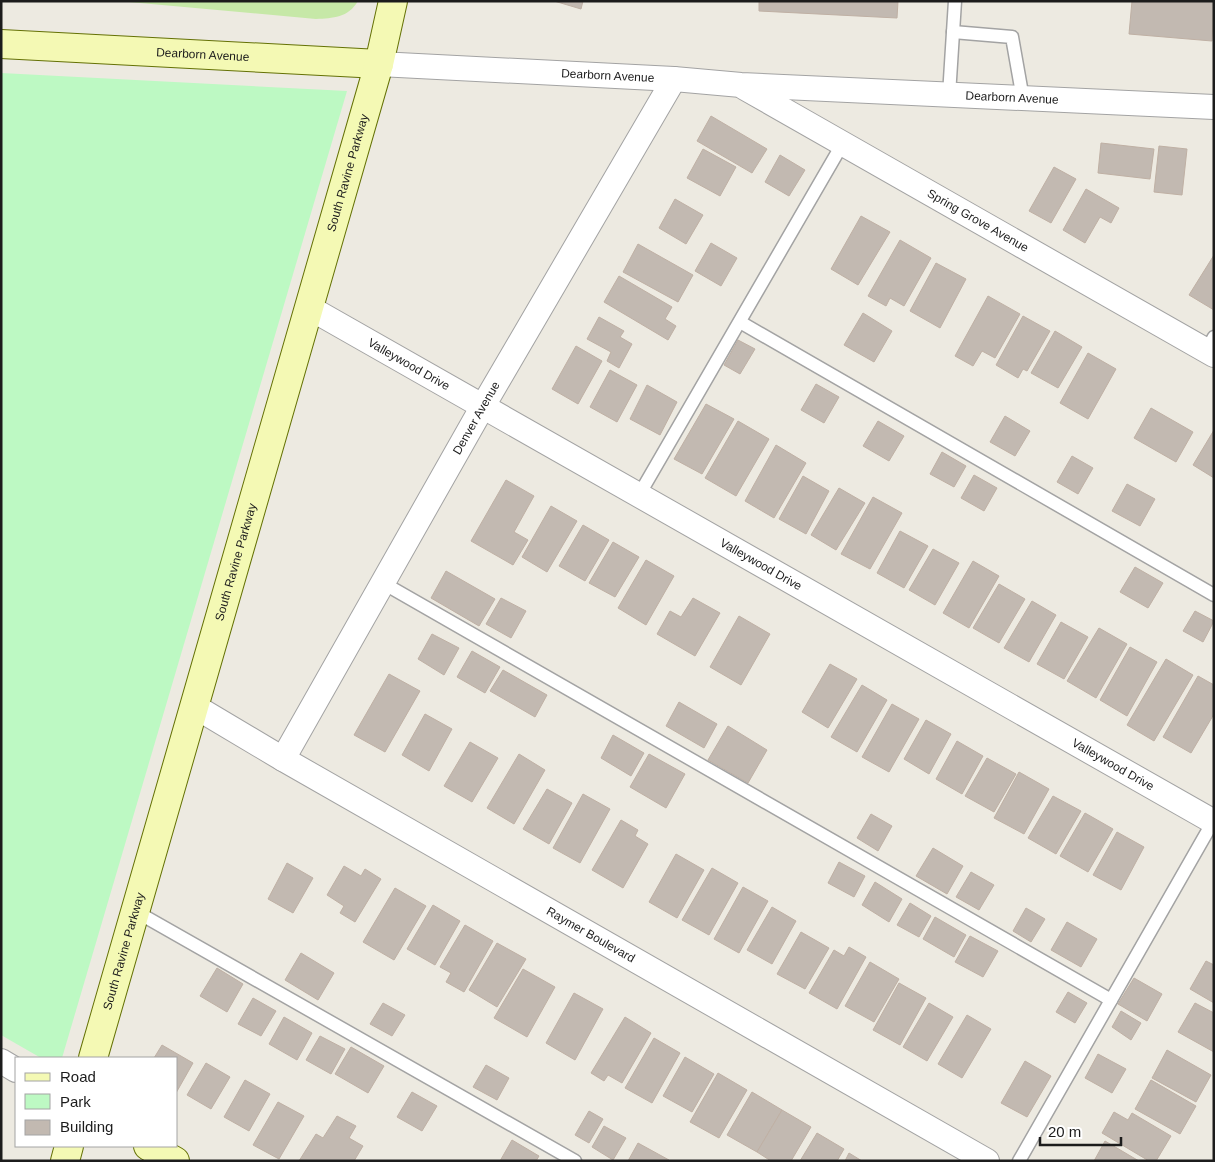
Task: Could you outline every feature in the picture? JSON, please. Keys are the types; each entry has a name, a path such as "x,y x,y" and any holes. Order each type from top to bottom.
{"street":[{"name":"South Ravine Parkway","path":"92,1057 379,64 393,1"},
{"name":"Dearborn Avenue","path":"1,44 674,79 741,86 1214,107"},
{"name":"Denver Avenue","path":"283,759 483,406 674,79"},
{"name":"Spring Grove Avenue","path":"741,86 1211,348"},
{"name":"Valleywood Drive","path":"308,308 1213,821"},
{"name":"Raymer Boulevard","path":"194,706 283,759 986,1161"},
{"path":"1,1061 15,1069"},
{"path":"66,1161 69,1147"},
{"path":"150,1147 175,1161"}],"lane":[{"path":"949,95 955,1"},
{"path":"953,32 1012,36 1022,98"},
{"path":"639,495 843,143"},
{"path":"740,322 1214,595"},
{"path":"383,583 1111,1000"},
{"path":"1019,1161 1213,821"},
{"path":"135,911 575,1161"}],"green space":[{"path":"118,1 358,1 345,14 316,19"},
{"path":"1,73 347,91 62,1057 39,1057 1,1035"}],"building":[{"path":"554,1 583,1 581,9"},
{"path":"759,1 898,1 897,18 759,11"},
{"path":"1132,1 1214,1 1212,41 1129,34"},
{"path":"711,116 767,149 752,173 697,141"},
{"path":"1101,143 1154,149 1150,179 1098,173"},
{"path":"1159,146 1187,149 1182,195 1154,192"},
{"path":"703,149 736,167 720,196 687,178"},
{"path":"780,155 805,170 789,196 765,182"},
{"path":"1054,167 1076,179 1051,223 1029,211"},
{"path":"1086,189 1119,208 1111,223 1100,217 1085,243 1063,230"},
{"path":"675,199 703,215 686,244 659,228"},
{"path":"861,216 890,232 858,285 831,269"},
{"path":"900,240 931,258 904,306 890,298 886,306 868,296"},
{"path":"711,243 737,258 721,286 695,271"},
{"path":"638,244 693,275 678,302 623,272"},
{"path":"1214,255 1214,310 1189,295"},
{"path":"936,263 966,279 940,328 910,311"},
{"path":"619,276 672,307 665,319 676,326 668,340 604,302"},
{"path":"988,296 1020,314 995,358 982,351 973,366 955,356"},
{"path":"863,313 892,331 874,362 844,345"},
{"path":"1023,316 1050,331 1027,371 1023,369 1018,378 996,365"},
{"path":"599,317 624,331 620,337 632,344 619,368 607,361 611,352 587,339"},
{"path":"1055,331 1082,347 1058,388 1031,373"},
{"path":"738,340 755,349 740,374 724,365"},
{"path":"576,346 602,361 578,404 552,389"},
{"path":"1088,353 1116,369 1088,419 1060,403"},
{"path":"610,370 637,385 617,422 590,407"},
{"path":"816,384 839,397 824,423 801,410"},
{"path":"647,385 677,402 660,435 630,419"},
{"path":"706,404 734,419 702,474 674,459"},
{"path":"1151,408 1193,432 1176,462 1134,438"},
{"path":"1005,416 1030,431 1015,456 990,442"},
{"path":"738,421 769,439 736,496 705,478"},
{"path":"878,421 904,436 889,461 863,446"},
{"path":"1214,430 1214,478 1193,465"},
{"path":"776,445 806,463 774,518 745,501"},
{"path":"942,452 966,466 954,487 930,474"},
{"path":"1072,456 1093,468 1078,494 1057,482"},
{"path":"974,475 997,488 984,511 961,498"},
{"path":"803,476 829,491 806,534 779,519"},
{"path":"506,480 534,496 514,532 528,540 513,565 471,541"},
{"path":"1127,484 1155,499 1140,526 1112,511"},
{"path":"839,488 865,503 836,550 811,535"},
{"path":"873,497 902,513 870,569 841,554"},
{"path":"551,506 577,521 547,572 522,557"},
{"path":"583,525 609,540 585,581 559,566"},
{"path":"900,531 928,546 904,588 877,573"},
{"path":"613,542 639,557 615,597 589,583"},
{"path":"933,549 959,563 935,605 909,590"},
{"path":"646,560 674,576 646,625 618,608"},
{"path":"973,561 999,576 969,628 943,613"},
{"path":"1135,567 1163,583 1148,608 1120,592"},
{"path":"446,571 495,599 479,626 431,598"},
{"path":"999,584 1025,599 999,643 973,628"},
{"path":"501,598 526,611 511,638 486,624"},
{"path":"693,598 720,613 695,656 657,634 670,611 681,617"},
{"path":"1032,601 1056,615 1029,662 1004,648"},
{"path":"1195,611 1214,621 1203,642 1183,631"},
{"path":"739,616 770,634 741,685 710,667"},
{"path":"1061,622 1088,637 1064,679 1037,664"},
{"path":"1099,628 1127,644 1096,698 1067,681"},
{"path":"432,634 459,648 444,675 418,659"},
{"path":"1130,647 1157,662 1127,716 1100,700"},
{"path":"472,651 500,667 485,693 457,677"},
{"path":"1166,659 1193,675 1154,741 1127,725"},
{"path":"830,664 857,679 828,728 802,712"},
{"path":"503,670 547,695 535,717 490,691"},
{"path":"389,674 420,691 385,752 354,735"},
{"path":"1198,676 1214,685 1214,714 1191,753 1163,737"},
{"path":"862,685 887,700 857,752 831,737"},
{"path":"679,702 717,724 704,748 666,726"},
{"path":"892,704 919,719 889,772 862,757"},
{"path":"425,714 452,729 429,771 402,755"},
{"path":"926,720 951,734 929,774 904,759"},
{"path":"728,726 767,750 748,783 708,760"},
{"path":"613,735 644,753 631,776 601,758"},
{"path":"957,741 983,756 962,794 936,779"},
{"path":"470,742 498,758 472,802 444,786"},
{"path":"519,754 545,770 514,824 487,808"},
{"path":"649,754 685,774 666,808 630,787"},
{"path":"987,758 1016,774 994,812 965,796"},
{"path":"1019,772 1049,789 1024,834 994,818"},
{"path":"547,789 572,803 549,844 523,829"},
{"path":"583,794 610,809 580,863 553,848"},
{"path":"1053,796 1081,811 1056,854 1028,838"},
{"path":"1085,813 1113,829 1088,872 1060,856"},
{"path":"871,814 892,826 878,851 857,838"},
{"path":"621,820 638,830 635,836 648,844 623,888 592,870"},
{"path":"1117,832 1144,847 1121,890 1093,875"},
{"path":"933,848 963,866 947,894 916,876"},
{"path":"676,854 704,870 677,918 649,902"},
{"path":"839,862 865,876 854,897 828,883"},
{"path":"287,863 313,878 293,913 268,899"},
{"path":"344,866 361,876 365,869 381,879 355,922 340,913 344,906 327,895"},
{"path":"712,868 738,883 709,935 682,920"},
{"path":"971,872 994,885 979,910 956,897"},
{"path":"875,882 902,899 889,922 862,905"},
{"path":"743,887 768,901 739,953 714,939"},
{"path":"395,888 426,906 394,960 363,942"},
{"path":"910,903 931,916 919,937 897,925"},
{"path":"433,905 460,921 435,965 407,949"},
{"path":"772,907 796,921 772,964 747,950"},
{"path":"1026,908 1045,919 1031,942 1013,931"},
{"path":"935,917 966,935 954,957 923,939"},
{"path":"1067,922 1097,939 1081,967 1051,950"},
{"path":"465,925 493,941 464,992 446,982 451,973 440,967"},
{"path":"801,932 829,948 805,989 777,974"},
{"path":"970,936 998,951 983,977 955,962"},
{"path":"497,943 526,959 497,1007 469,990"},
{"path":"849,947 866,957 837,1009 809,993 834,950 844,956"},
{"path":"301,953 334,973 318,1000 285,980"},
{"path":"1206,961 1214,965 1214,1003 1190,989"},
{"path":"870,962 899,979 874,1022 845,1006"},
{"path":"217,968 243,984 227,1012 200,996"},
{"path":"523,969 555,987 527,1037 494,1018"},
{"path":"1134,978 1162,994 1147,1021 1118,1004"},
{"path":"899,983 926,998 900,1045 873,1030"},
{"path":"1068,992 1087,1003 1075,1023 1056,1012"},
{"path":"574,993 603,1009 575,1060 546,1043"},
{"path":"253,998 276,1011 261,1036 238,1024"},
{"path":"383,1003 405,1015 392,1036 370,1024"},
{"path":"929,1003 953,1017 927,1061 903,1047"},
{"path":"1195,1003 1214,1013 1214,1052 1178,1032"},
{"path":"1121,1011 1141,1023 1131,1040 1112,1027"},
{"path":"967,1015 991,1029 962,1078 938,1064"},
{"path":"284,1017 312,1033 297,1060 269,1044"},
{"path":"625,1017 651,1033 622,1083 608,1075 604,1081 591,1073"},
{"path":"320,1036 345,1049 331,1074 306,1060"},
{"path":"654,1038 680,1053 652,1103 625,1088"},
{"path":"162,1045 193,1063 178,1089 178,1057 155,1057"},
{"path":"351,1047 384,1066 368,1093 335,1074"},
{"path":"1167,1050 1211,1075 1196,1102 1152,1078"},
{"path":"1098,1054 1126,1069 1112,1093 1085,1078"},
{"path":"685,1057 714,1074 692,1112 663,1096"},
{"path":"1025,1061 1051,1076 1027,1117 1001,1103"},
{"path":"206,1063 230,1077 211,1109 187,1095"},
{"path":"486,1065 509,1078 497,1100 473,1087"},
{"path":"718,1073 747,1090 719,1138 690,1122"},
{"path":"245,1080 270,1094 249,1131 224,1117"},
{"path":"1151,1080 1196,1106 1180,1134 1135,1109"},
{"path":"412,1092 437,1106 422,1131 397,1117"},
{"path":"752,1092 782,1110 757,1152 727,1135"},
{"path":"278,1102 304,1116 279,1159 253,1145"},
{"path":"782,1110 811,1127 791,1161 771,1161 757,1152"},
{"path":"589,1111 603,1119 589,1143 575,1135"},
{"path":"1114,1112 1128,1120 1132,1113 1171,1136 1156,1161 1149,1161 1102,1133"},
{"path":"337,1116 356,1126 349,1138 363,1146 354,1161 299,1161 316,1134 323,1138"},
{"path":"604,1126 626,1138 613,1160 592,1147"},
{"path":"817,1133 844,1149 837,1161 800,1161"},
{"path":"512,1140 539,1156 536,1161 500,1161"},
{"path":"1105,1141 1139,1161 1094,1161"},
{"path":"638,1143 669,1160 628,1161"},
{"path":"849,1153 862,1161 845,1161"}]}
